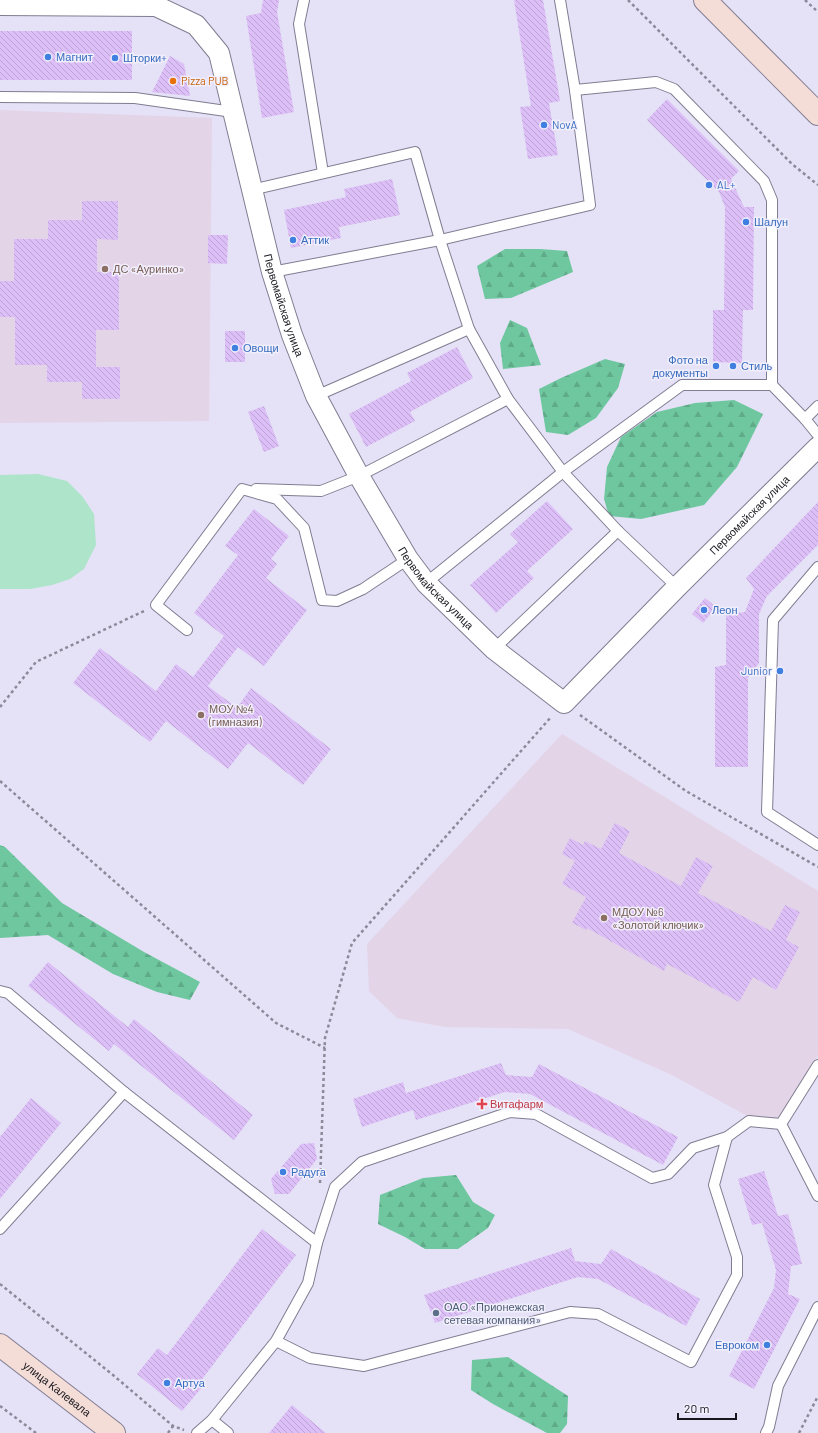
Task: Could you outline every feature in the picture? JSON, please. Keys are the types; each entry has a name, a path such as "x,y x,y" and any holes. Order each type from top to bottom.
{"main road":[{"path":"706,0 818,114"},
{"name":"улица Калевала","path":"0,1345 114,1433"}],"street":[{"name":"Первомайская улица","path":"0,5 155,3 196,25 219,53 232,112 272,272 292,335 316,396 359,476 408,560 426,583 494,649 564,703 677,587 818,447"}],"lane":[{"path":"304,0 299,24 323,173"},
{"path":"272,272 440,240 590,205 560,0"},
{"path":"574,90 656,82 674,89 764,180 772,200 772,385 805,419 818,435"},
{"path":"0,97 135,98 232,112"},
{"path":"251,190 415,152 440,240 469,329 508,399 563,472 618,531 677,587"},
{"path":"316,396 469,329"},
{"path":"426,583 563,472 682,386 772,385"},
{"path":"242,489 321,490 359,476 508,399"},
{"path":"805,419 818,406"},
{"path":"242,489 277,499 304,528 322,600 337,601 363,589 408,560"},
{"path":"187,630 156,605 242,489"},
{"path":"494,649 618,531"},
{"path":"818,568 773,620 767,812 818,844"},
{"path":"0,991 8,993 124,1092 317,1243"},
{"path":"781,1124 818,1065"},
{"path":"0,1229 124,1092"},
{"path":"197,1433 212,1420 276,1341 308,1283 317,1243 335,1187 362,1162 510,1112 536,1114 652,1178 668,1174 693,1148 727,1137 749,1121 781,1124"},
{"path":"781,1124 818,1196"},
{"path":"276,1341 310,1358 364,1366 570,1312 598,1314 691,1362 737,1275 738,1257 714,1185 727,1137"},
{"path":"766,1433 769,1427 778,1386 818,1307"},
{"path":"212,1420 228,1433"}],"path":[{"path":"628,0 792,164 818,185"},
{"path":"805,0 818,12"},
{"path":"0,707 36,662 156,605"},
{"path":"320,1188 325,1038 352,943 564,703 686,791 818,866"},
{"path":"0,781 276,1023 325,1048"},
{"path":"0,1284 113,1375 172,1426 185,1431"},
{"path":"798,1433 818,1396"},
{"path":"0,1406 36,1433"},
{"path":"168,1433 172,1426"}],"shaded area":[{"name":"ДС «Ауринко»","path":"0,110 212,118 209,421 0,423"},
{"name":"МДОУ №6 «Золотой ключик»","path":"562,734 818,891 818,1055 773,1130 672,1075 568,1029 445,1027 397,1018 369,991 367,944"}],"green space":[{"path":"505,249 567,251 573,272 511,298 485,299 477,266"},
{"path":"510,320 527,328 541,365 503,369 500,343"},
{"path":"605,359 625,364 618,388 596,418 568,435 546,432 539,389"},
{"path":"734,400 763,414 737,467 704,505 641,519 609,516 604,499 607,467 621,437 657,412 695,403"},
{"path":"38,474 67,481 82,496 94,514 96,545 84,569 70,579 52,585 30,589 0,589 0,475"},
{"path":"0,845 5,847 62,903 144,952 200,982 190,1000 157,992 113,974 48,935 0,938"},
{"path":"456,1175 473,1202 495,1215 488,1228 458,1249 425,1249 405,1237 378,1224 380,1195 423,1178"},
{"path":"508,1357 568,1396 567,1424 560,1433 547,1433 493,1404 471,1390 472,1360"}],"building":[{"path":"263,0 279,0 277,12 294,112 262,118 246,16 261,13"},
{"path":"514,0 543,0 560,101 549,103 558,155 528,159 520,107 531,106"},
{"path":"0,31 132,31 132,80 0,80"},
{"path":"170,56 184,64 190,96 152,92"},
{"path":"667,99 739,171 731,179 744,207 754,207 753,310 743,310 742,363 713,362 713,310 724,310 725,207 719,192 647,120"},
{"path":"392,179 400,215 339,227 341,238 291,248 284,210 346,197 344,189"},
{"path":"82,201 118,201 118,240 97,239 97,272 119,272 119,330 96,330 96,367 120,367 120,399 82,399 82,382 47,382 47,365 15,365 15,317 0,317 0,281 14,281 14,239 48,239 48,220 82,220"},
{"path":"208,235 228,235 227,264 208,263"},
{"path":"225,331 245,331 245,362 225,362"},
{"path":"457,347 473,378 410,412 415,421 366,447 349,414 411,381 407,373"},
{"path":"264,406 279,446 264,452 248,412"},
{"path":"547,501 573,529 527,571 534,578 496,613 470,585 518,542 510,534"},
{"path":"818,502 818,545 767,596 759,614 759,663 748,678 748,767 715,767 715,667 726,665 726,614 745,612 754,589 746,578"},
{"path":"254,509 289,536 271,559 277,564 266,578 307,610 264,666 238,647 208,686 237,708 251,688 331,749 303,785 248,743 228,769 166,721 150,742 73,683 100,648 156,691 176,664 193,677 224,636 194,613 238,555 225,546"},
{"path":"705,598 716,607 703,623 692,614"},
{"path":"615,823 630,831 619,853 681,886 696,857 713,866 698,893 771,931 785,905 800,912 786,940 799,947 776,990 753,977 739,1002 667,964 664,971 587,928 586,930 572,923 586,897 562,884 575,861 562,854 570,838 583,845 585,841 601,849"},
{"path":"48,962 128,1027 134,1019 253,1115 234,1140 114,1044 109,1051 28,986"},
{"path":"501,1063 506,1075 532,1077 539,1064 678,1137 663,1165 530,1094 505,1092 416,1120 413,1110 362,1127 353,1099 403,1082 406,1093"},
{"path":"31,1098 61,1123 0,1199 0,1137"},
{"path":"314,1143 317,1159 289,1194 275,1194 271,1179 301,1144"},
{"path":"764,1171 778,1216 788,1214 802,1264 791,1266 788,1294 800,1299 754,1389 729,1376 774,1288 776,1270 762,1223 752,1225 738,1179"},
{"path":"262,1229 296,1255 200,1382 204,1385 182,1411 137,1374 158,1348 167,1355"},
{"path":"571,1248 575,1261 601,1264 611,1249 700,1299 686,1326 598,1279 578,1277 435,1323 424,1295"},
{"path":"292,1405 326,1433 269,1433"}],"place":[{"name":"Магнит","path":"48,57"},
{"name":"Шторки+","path":"115,58"},
{"name":"Pizza PUB","path":"173,81"},
{"name":"NovA","path":"544,125"},
{"name":"AL+","path":"709,185"},
{"name":"Шалун","path":"746,222"},
{"name":"Аттик","path":"293,240"},
{"name":"ДС «Ауринко»","path":"105,269"},
{"name":"Овощи","path":"235,348"},
{"name":"Фото на документы","path":"716,366"},
{"name":"Стиль","path":"733,366"},
{"name":"Леон","path":"704,610"},
{"name":"Junior","path":"780,671"},
{"name":"МОУ №4 (гимназия)","path":"201,715"},
{"name":"МДОУ №6 «Золотой ключик»","path":"604,918"},
{"name":"Витафарм","path":"482,1104"},
{"name":"Радуга","path":"283,1172"},
{"name":"ОАО «Прионежская сетевая компания»","path":"436,1313"},
{"name":"Евроком","path":"767,1345"},
{"name":"Артуа","path":"167,1383"}]}
